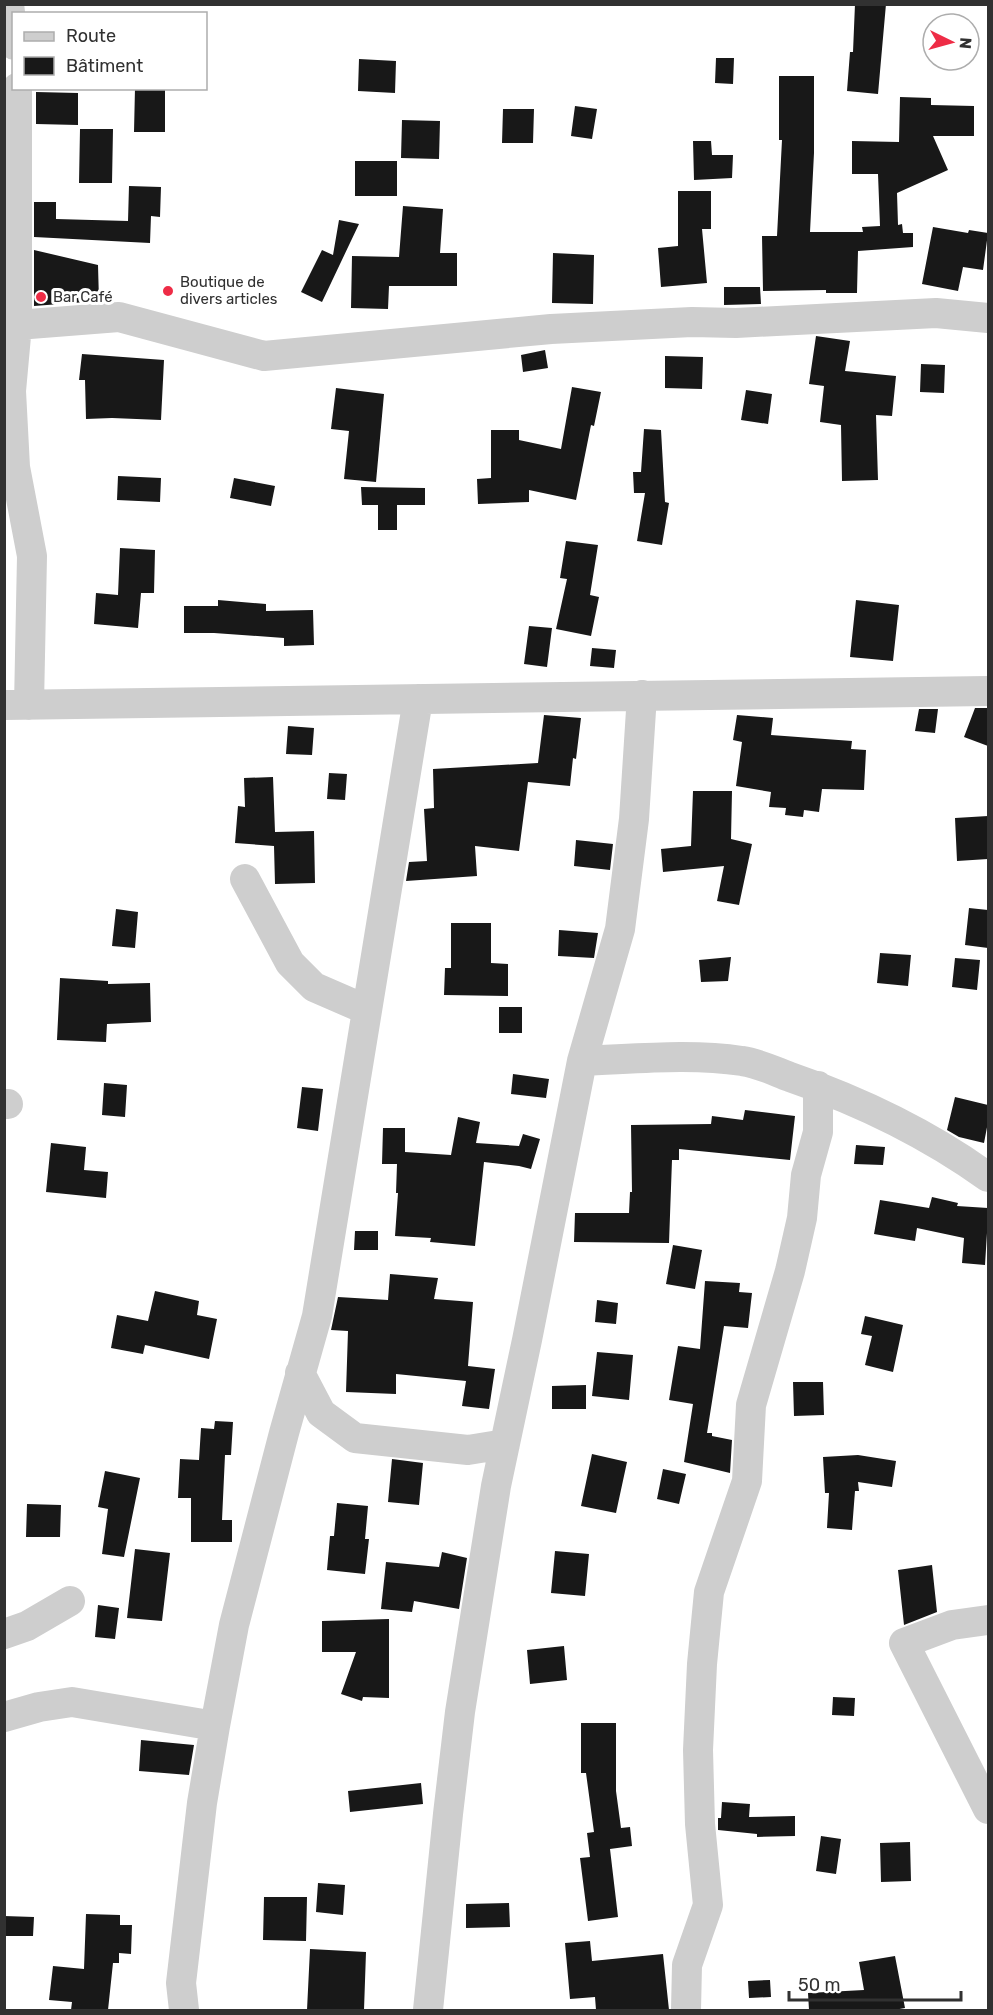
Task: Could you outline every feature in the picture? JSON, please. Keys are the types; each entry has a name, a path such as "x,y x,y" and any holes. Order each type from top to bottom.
{"street":[{"path":"18,90 11,391 15,467 32,556 17,705 988,691"},
{"path":"11,324 119,317 264,356 551,329 936,313 988,318"},
{"path":"428,2010 447,1814 460,1712 496,1486 582,1061 620,929 634,819 642,695"},
{"path":"184,2010 181,1983 202,1803 215,1726 234,1625 317,1316 418,699"},
{"path":"245,879 290,963 314,987 367,1010"},
{"path":"582,1061 678,1057 743,1061 818,1086 879,1112 961,1158 988,1177"},
{"path":"686,2010 687,1965 708,1905 700,1824 698,1750 702,1664 709,1592 747,1481 751,1405 790,1271 802,1218 806,1175 818,1132 818,1086"},
{"path":"300,1373 321,1413 355,1438 468,1450 505,1444"},
{"path":"4,1634 27,1626 70,1601"},
{"path":"988,1620 952,1625 904,1643 988,1809"},
{"path":"4,1717 39,1707 72,1702 215,1726"}],"building":[{"path":"855,4 886,4 878,94 847,91 850,52 853,52"},
{"path":"716,58 734,58 733,84 715,83"},
{"path":"359,59 396,61 395,93 358,91"},
{"path":"779,76 814,76 814,153 810,232 863,232 862,227 880,226 878,174 852,174 852,141 899,142 900,97 931,98 931,105 974,106 974,136 933,136 948,170 897,193 898,225 902,224 903,233 913,233 913,247 858,251 857,293 826,293 826,290 763,291 762,236 777,236 782,140 779,140"},
{"path":"135,90 165,90 165,132 134,132"},
{"path":"36,92 78,93 78,125 36,124"},
{"path":"575,106 597,109 592,139 571,136"},
{"path":"503,109 534,109 533,143 502,143"},
{"path":"402,120 440,121 439,159 401,158"},
{"path":"80,129 113,129 112,183 79,183"},
{"path":"693,141 711,141 712,155 733,155 732,178 694,180"},
{"path":"355,161 397,161 397,196 355,196"},
{"path":"129,186 161,187 160,217 151,216 150,243 34,237 34,202 56,202 56,219 128,221"},
{"path":"678,191 711,191 711,229 702,229 707,283 661,287 658,248 678,246"},
{"path":"403,206 443,209 440,253 457,253 457,286 389,286 388,309 351,308 352,256 399,257"},
{"path":"339,220 359,224 322,302 301,292 322,250 333,255"},
{"path":"933,227 968,233 969,230 988,233 983,270 963,267 958,291 922,284"},
{"path":"34,250 98,265 99,301 34,306"},
{"path":"553,253 594,255 593,304 552,303"},
{"path":"724,287 760,287 761,304 724,305"},
{"path":"816,336 850,341 845,371 896,376 892,416 876,415 878,480 842,481 841,425 820,422 824,386 809,384"},
{"path":"545,350 548,368 523,372 521,355"},
{"path":"82,354 164,360 161,420 86,419 85,380 79,380"},
{"path":"665,356 703,357 702,389 665,388"},
{"path":"921,364 945,365 944,393 920,392"},
{"path":"572,387 601,392 594,426 591,425 576,500 529,490 529,502 478,504 477,479 491,478 491,430 519,430 519,440 561,449"},
{"path":"336,388 384,394 376,482 344,479 349,431 331,429"},
{"path":"746,390 772,394 768,424 741,420"},
{"path":"644,429 661,430 665,502 669,503 662,545 637,541 645,493 634,493 633,472 641,472"},
{"path":"118,476 161,478 160,502 117,500"},
{"path":"234,478 275,486 271,506 230,498"},
{"path":"361,487 425,488 425,505 397,505 397,530 378,530 378,505 362,505"},
{"path":"566,541 598,545 590,595 599,597 591,636 556,629 567,579 560,578"},
{"path":"120,548 155,550 154,593 141,593 138,628 94,624 96,593 118,595"},
{"path":"218,600 266,604 266,611 313,610 314,645 284,646 284,638 184,633 184,606 218,606"},
{"path":"856,600 899,605 893,661 850,657"},
{"path":"529,626 552,628 547,667 524,664"},
{"path":"592,648 616,650 614,668 590,666"},
{"path":"975,708 988,708 988,746 964,737"},
{"path":"919,709 938,709 935,733 915,731"},
{"path":"544,715 581,718 576,759 573,758 570,786 528,782 519,851 475,846 477,876 406,881 409,862 427,861 424,809 434,808 433,769 538,763"},
{"path":"737,715 773,718 771,735 852,741 851,749 866,750 864,790 822,789 819,812 804,810 803,817 785,815 786,808 769,807 771,792 736,786 742,742 733,740"},
{"path":"288,726 314,728 312,755 286,754"},
{"path":"329,773 347,774 345,800 327,799"},
{"path":"273,777 275,832 314,831 315,883 275,884 274,846 235,843 238,806 245,807 244,778"},
{"path":"693,791 732,791 731,839 752,844 739,905 717,901 724,866 663,872 661,849 691,846"},
{"path":"988,816 988,859 957,861 955,818"},
{"path":"576,840 613,844 610,870 574,866"},
{"path":"969,908 988,910 988,948 965,945"},
{"path":"116,909 138,912 135,948 112,946"},
{"path":"451,923 491,923 491,963 508,964 508,996 444,995 445,968 451,968"},
{"path":"559,930 598,933 594,958 558,956"},
{"path":"880,953 911,955 908,986 877,983"},
{"path":"731,957 728,981 701,982 699,960"},
{"path":"955,958 980,960 977,990 952,987"},
{"path":"60,978 108,981 108,984 150,983 151,1022 107,1024 106,1042 57,1040"},
{"path":"499,1007 522,1007 522,1033 499,1033"},
{"path":"513,1074 549,1079 546,1098 511,1094"},
{"path":"104,1083 127,1085 125,1117 102,1115"},
{"path":"302,1087 323,1089 318,1131 297,1128"},
{"path":"955,1097 988,1105 984,1143 959,1137 947,1130"},
{"path":"745,1110 795,1116 790,1160 679,1149 679,1160 672,1160 669,1243 574,1242 575,1213 629,1213 630,1192 632,1192 631,1125 711,1124 712,1116 743,1120"},
{"path":"458,1117 480,1122 476,1143 519,1146 523,1134 540,1139 531,1169 484,1162 475,1246 430,1242 431,1238 395,1236 398,1193 396,1193 397,1164 382,1164 383,1128 405,1128 405,1152 451,1155"},
{"path":"51,1143 86,1147 84,1170 108,1172 106,1198 46,1192"},
{"path":"856,1145 885,1147 883,1165 854,1164"},
{"path":"932,1197 958,1203 957,1206 988,1208 985,1265 962,1263 964,1238 917,1228 915,1241 874,1234 880,1200 929,1208"},
{"path":"355,1231 378,1231 378,1250 354,1250"},
{"path":"673,1245 702,1250 695,1289 666,1284"},
{"path":"390,1274 438,1278 434,1299 473,1302 468,1366 495,1369 489,1409 462,1406 466,1381 396,1374 396,1394 346,1392 348,1331 331,1330 338,1297 388,1300"},
{"path":"705,1281 740,1283 739,1292 752,1293 748,1328 724,1326 707,1433 732,1440 730,1473 684,1462 693,1404 669,1400 678,1346 700,1349"},
{"path":"155,1291 199,1301 197,1315 217,1319 209,1359 145,1345 143,1354 111,1348 117,1315 148,1321"},
{"path":"597,1300 618,1303 616,1324 595,1322"},
{"path":"865,1316 903,1325 893,1372 865,1365 872,1336 861,1334"},
{"path":"597,1352 633,1355 629,1400 592,1396"},
{"path":"793,1382 823,1382 824,1415 794,1416"},
{"path":"586,1385 586,1409 552,1409 552,1386"},
{"path":"215,1421 233,1422 231,1455 225,1455 222,1520 232,1520 232,1542 191,1542 191,1498 178,1498 180,1459 199,1460 201,1428 214,1429"},
{"path":"592,1454 627,1462 616,1513 581,1506"},
{"path":"858,1455 896,1461 892,1487 858,1482 859,1491 855,1491 852,1530 827,1528 829,1493 825,1493 823,1457"},
{"path":"392,1459 423,1463 419,1505 388,1502"},
{"path":"663,1469 686,1474 679,1504 657,1499"},
{"path":"105,1471 140,1478 124,1557 102,1554 108,1509 98,1507"},
{"path":"337,1503 368,1506 365,1539 369,1539 365,1574 327,1570 330,1536 334,1536"},
{"path":"27,1504 61,1505 60,1537 26,1537"},
{"path":"135,1549 170,1553 162,1621 127,1618"},
{"path":"555,1551 589,1554 585,1596 551,1593"},
{"path":"442,1552 467,1558 459,1609 414,1601 412,1612 381,1609 386,1562 439,1567"},
{"path":"932,1565 937,1612 904,1625 898,1570"},
{"path":"98,1605 119,1608 115,1639 95,1637"},
{"path":"389,1619 389,1698 363,1697 362,1701 341,1694 356,1652 322,1652 322,1621"},
{"path":"564,1646 567,1680 530,1684 527,1650"},
{"path":"833,1697 855,1698 854,1716 832,1715"},
{"path":"581,1723 616,1723 616,1791 621,1828 630,1827 632,1846 610,1849 618,1917 588,1921 580,1858 590,1857 587,1833 594,1832 586,1773 581,1773"},
{"path":"141,1740 194,1745 189,1775 139,1771"},
{"path":"421,1783 423,1804 350,1812 348,1791"},
{"path":"722,1802 750,1804 749,1817 795,1816 795,1836 757,1837 757,1834 718,1830"},
{"path":"821,1836 841,1839 836,1874 816,1871"},
{"path":"910,1842 911,1881 881,1882 880,1843"},
{"path":"318,1883 345,1885 343,1915 316,1912"},
{"path":"264,1897 307,1897 306,1941 263,1940"},
{"path":"509,1903 510,1927 466,1928 466,1904"},
{"path":"86,1914 120,1915 120,1925 132,1925 131,1954 119,1953 119,1963 113,1963 108,2010 71,2010 72,2002 49,2000 53,1966 84,1969"},
{"path":"4,1916 34,1917 33,1936 4,1936"},
{"path":"590,1941 592,1961 663,1954 669,2010 596,2010 595,1997 570,1999 565,1943"},
{"path":"310,1949 366,1952 364,2010 307,2010"},
{"path":"895,1956 905,2008 809,2010 808,1993 864,1990 859,1962"},
{"path":"770,1980 771,1997 749,1998 748,1981"}],"place":[{"name":"Boutique de divers articles","path":"168,291"},
{"name":"Bar Café","path":"41,297"}]}
